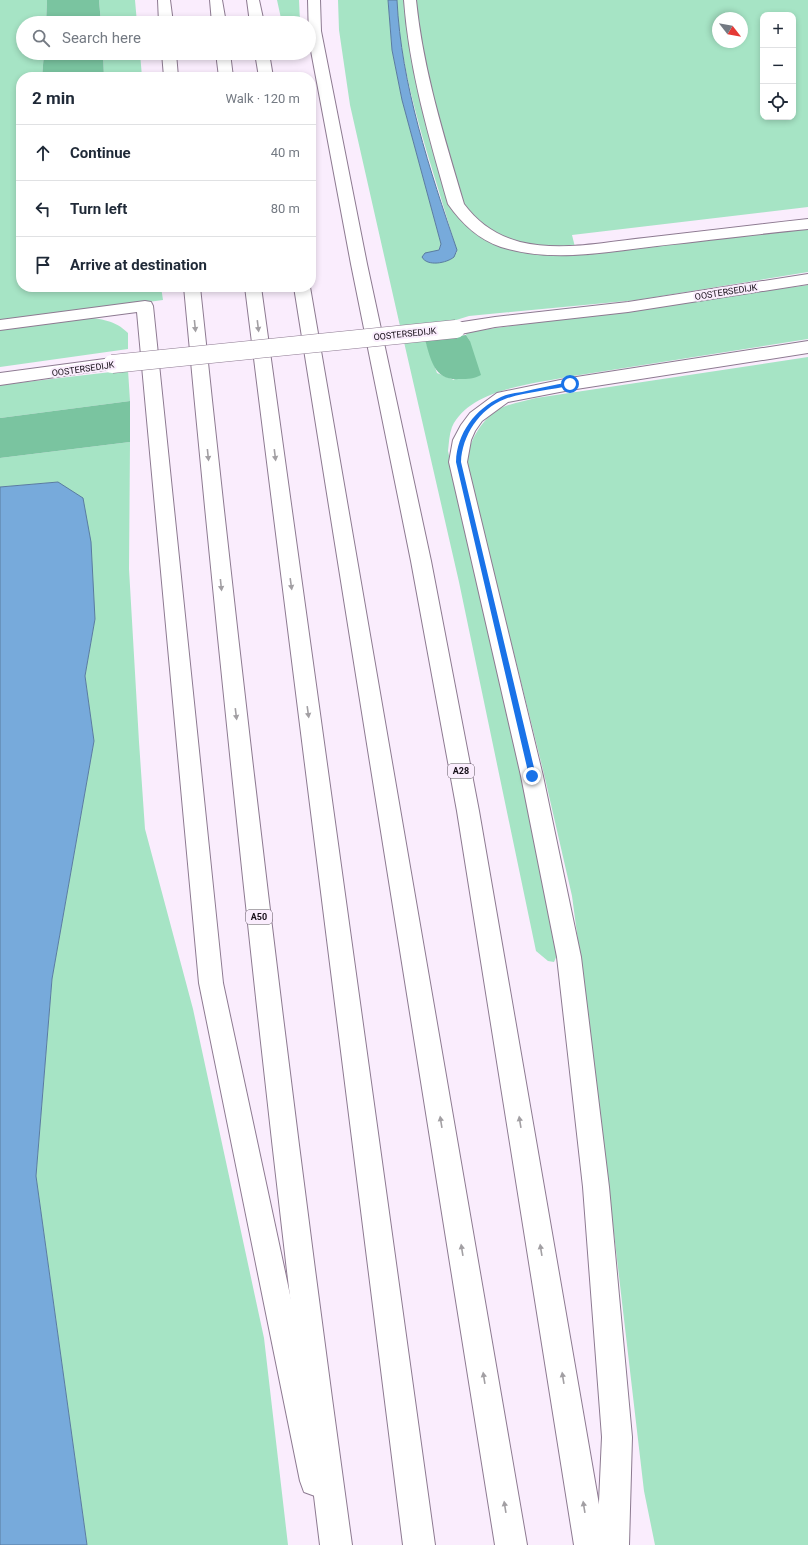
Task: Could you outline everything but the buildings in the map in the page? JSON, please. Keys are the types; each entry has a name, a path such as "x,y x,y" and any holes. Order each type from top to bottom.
{"main road":[{"path":"164,0 165,16"},
{"path":"216,0 218,16"},
{"path":"253,0 256,16"},
{"name":"A28","path":"314,0 314,16"},
{"path":"410,0 412,35 427,102 456,204 462,214 481,231 501,241 523,248 547,251 571,251 808,224"},
{"name":"A28","path":"316,41 359,264 421,561 468,811 590,1545"},
{"path":"170,60 171,72"},
{"path":"224,60 225,72"},
{"path":"263,60 265,72"},
{"name":"OOSTERSEDIJK","path":"0,380 112,364 456,329 495,322 628,307 808,279"},
{"name":"A50","path":"192,292 221,586 298,1255 336,1545"},
{"path":"254,292 419,1545"},
{"path":"303,292 511,1545"},
{"path":"0,325 145,306 211,983 328,1545"},
{"path":"613,1545 617,1437 596,1187 569,957 532,776 458,462 459,451 464,434 476,417 503,397 570,384 808,347"}],"green space":[{"path":"0,0 47,0 46,16 16,16 16,60 43,60 42,72 16,72 16,292 162,292 163,300 0,322"},
{"path":"47,0 99,0 100,16 46,16"},
{"path":"99,0 135,0 136,16 100,16"},
{"path":"277,0 299,0 300,16 280,16"},
{"path":"338,0 388,0 392,50 402,100 441,244 433,263 451,259 457,252 412,96 400,32 397,0 405,0 407,26 416,78 428,128 450,204 456,215 465,225 521,251 555,255 808,227 808,272 637,300 469,316 453,321 400,326 350,105 339,30"},
{"path":"415,0 808,0 808,207 572,235 575,247 539,247 511,241 485,229 462,203 432,101 417,35"},
{"path":"43,60 103,60 104,72 42,72"},
{"path":"103,60 141,60 142,72 104,72"},
{"path":"808,285 808,339 519,386 486,397 472,405 460,415 452,427 448,451 558,943 558,953 554,962 548,961 536,951 459,582 404,342 425,340 437,373 454,380 470,341 466,335 467,332"},
{"path":"84,317 108,321 118,325 128,333 128,349 0,367 0,329"},
{"path":"466,335 470,341 481,375 466,379 451,379 444,377 435,368 429,355 425,340"},
{"path":"808,357 808,1545 655,1545 644,1491 593,1053 572,896 544,774 467,466 468,454 472,442 482,424 497,410 511,404 536,398"},
{"path":"128,370 130,401 0,418 0,385"},
{"path":"130,401 130,442 0,458 0,418"},
{"path":"130,442 129,569 145,829 193,1009 264,1338 288,1545 87,1545 36,1176 52,979 94,741 85,676 95,619 58,482 0,487 0,458"}],"water":[{"path":"388,0 397,0 404,63 418,127 457,250 454,257 447,261 432,263 428,262 422,257 425,253 439,250 441,244 402,100 392,50"},
{"path":"58,482 83,498 91,542 95,619 85,676 94,741 52,979 36,1176 87,1545 0,1545 0,487"}],"route":[{"path":"532,776 458,462 459,451 467,429 476,417 503,397 570,384"}]}
